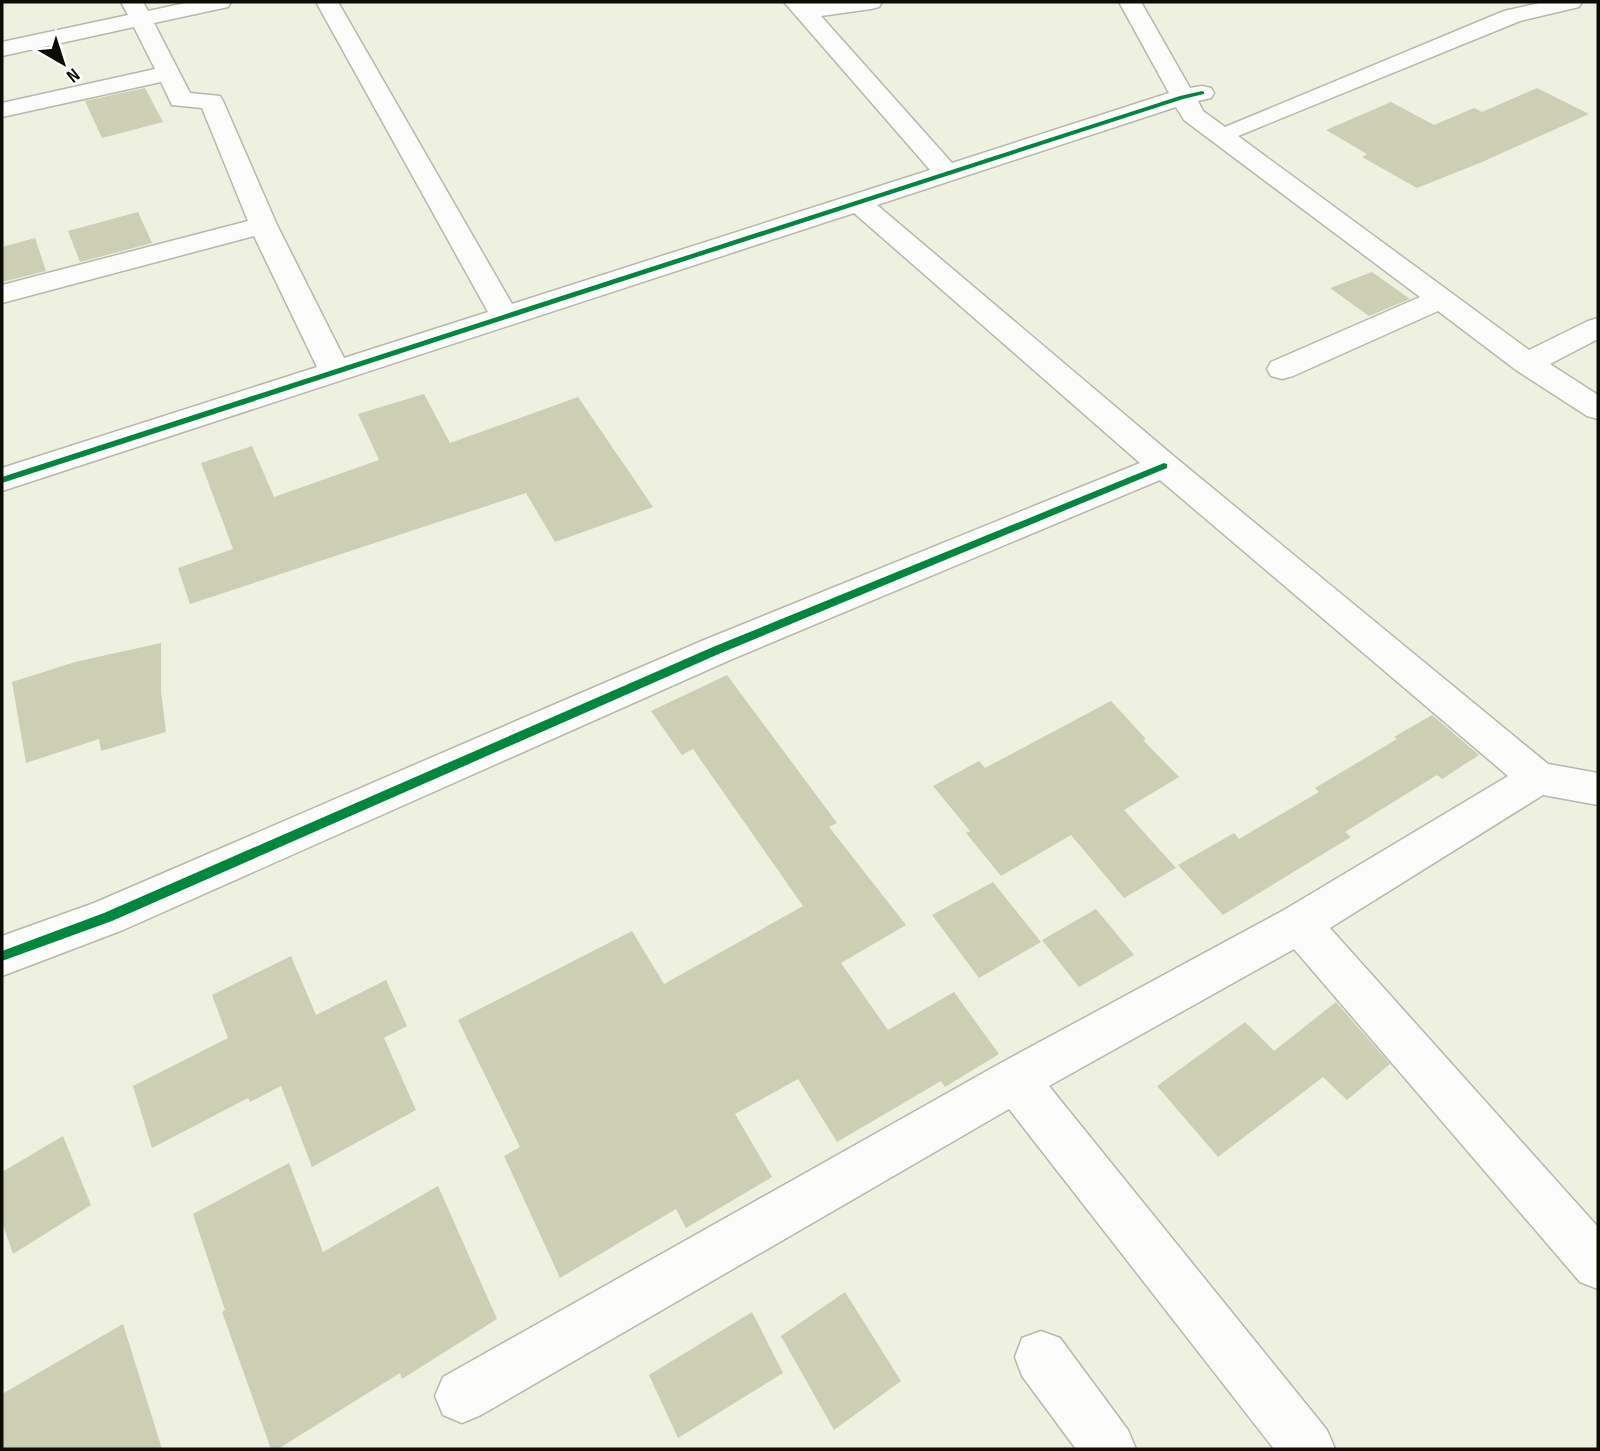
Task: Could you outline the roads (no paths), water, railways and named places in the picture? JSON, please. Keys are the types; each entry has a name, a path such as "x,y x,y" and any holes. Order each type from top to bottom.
{"street":[{"path":"2,48 137,10 220,2"},
{"path":"327,2 505,317"},
{"path":"800,7 871,2"},
{"path":"1130,2 1192,95 1536,358 1598,410"},
{"path":"1152,2 1192,95 1193,116 1441,299 1536,358 1598,386"},
{"path":"1236,129 1512,16 1571,2"},
{"path":"800,7 947,173"},
{"path":"137,10 181,100 211,101 263,225 335,372"},
{"path":"2,110 169,73"},
{"path":"2,480 1192,95"},
{"path":"858,202 1164,466 1538,778 1598,790"},
{"path":"2,294 263,225"},
{"path":"1282,369 1441,299"},
{"path":"1536,358 1598,327"},
{"path":"2,956 108,917 716,650 1164,466"},
{"path":"462,1396 1015,1080 1299,924 1538,778"},
{"path":"1299,924 1598,1264"},
{"path":"1015,1080 1308,1449"},
{"path":"1041,1357 1109,1449"}]}
